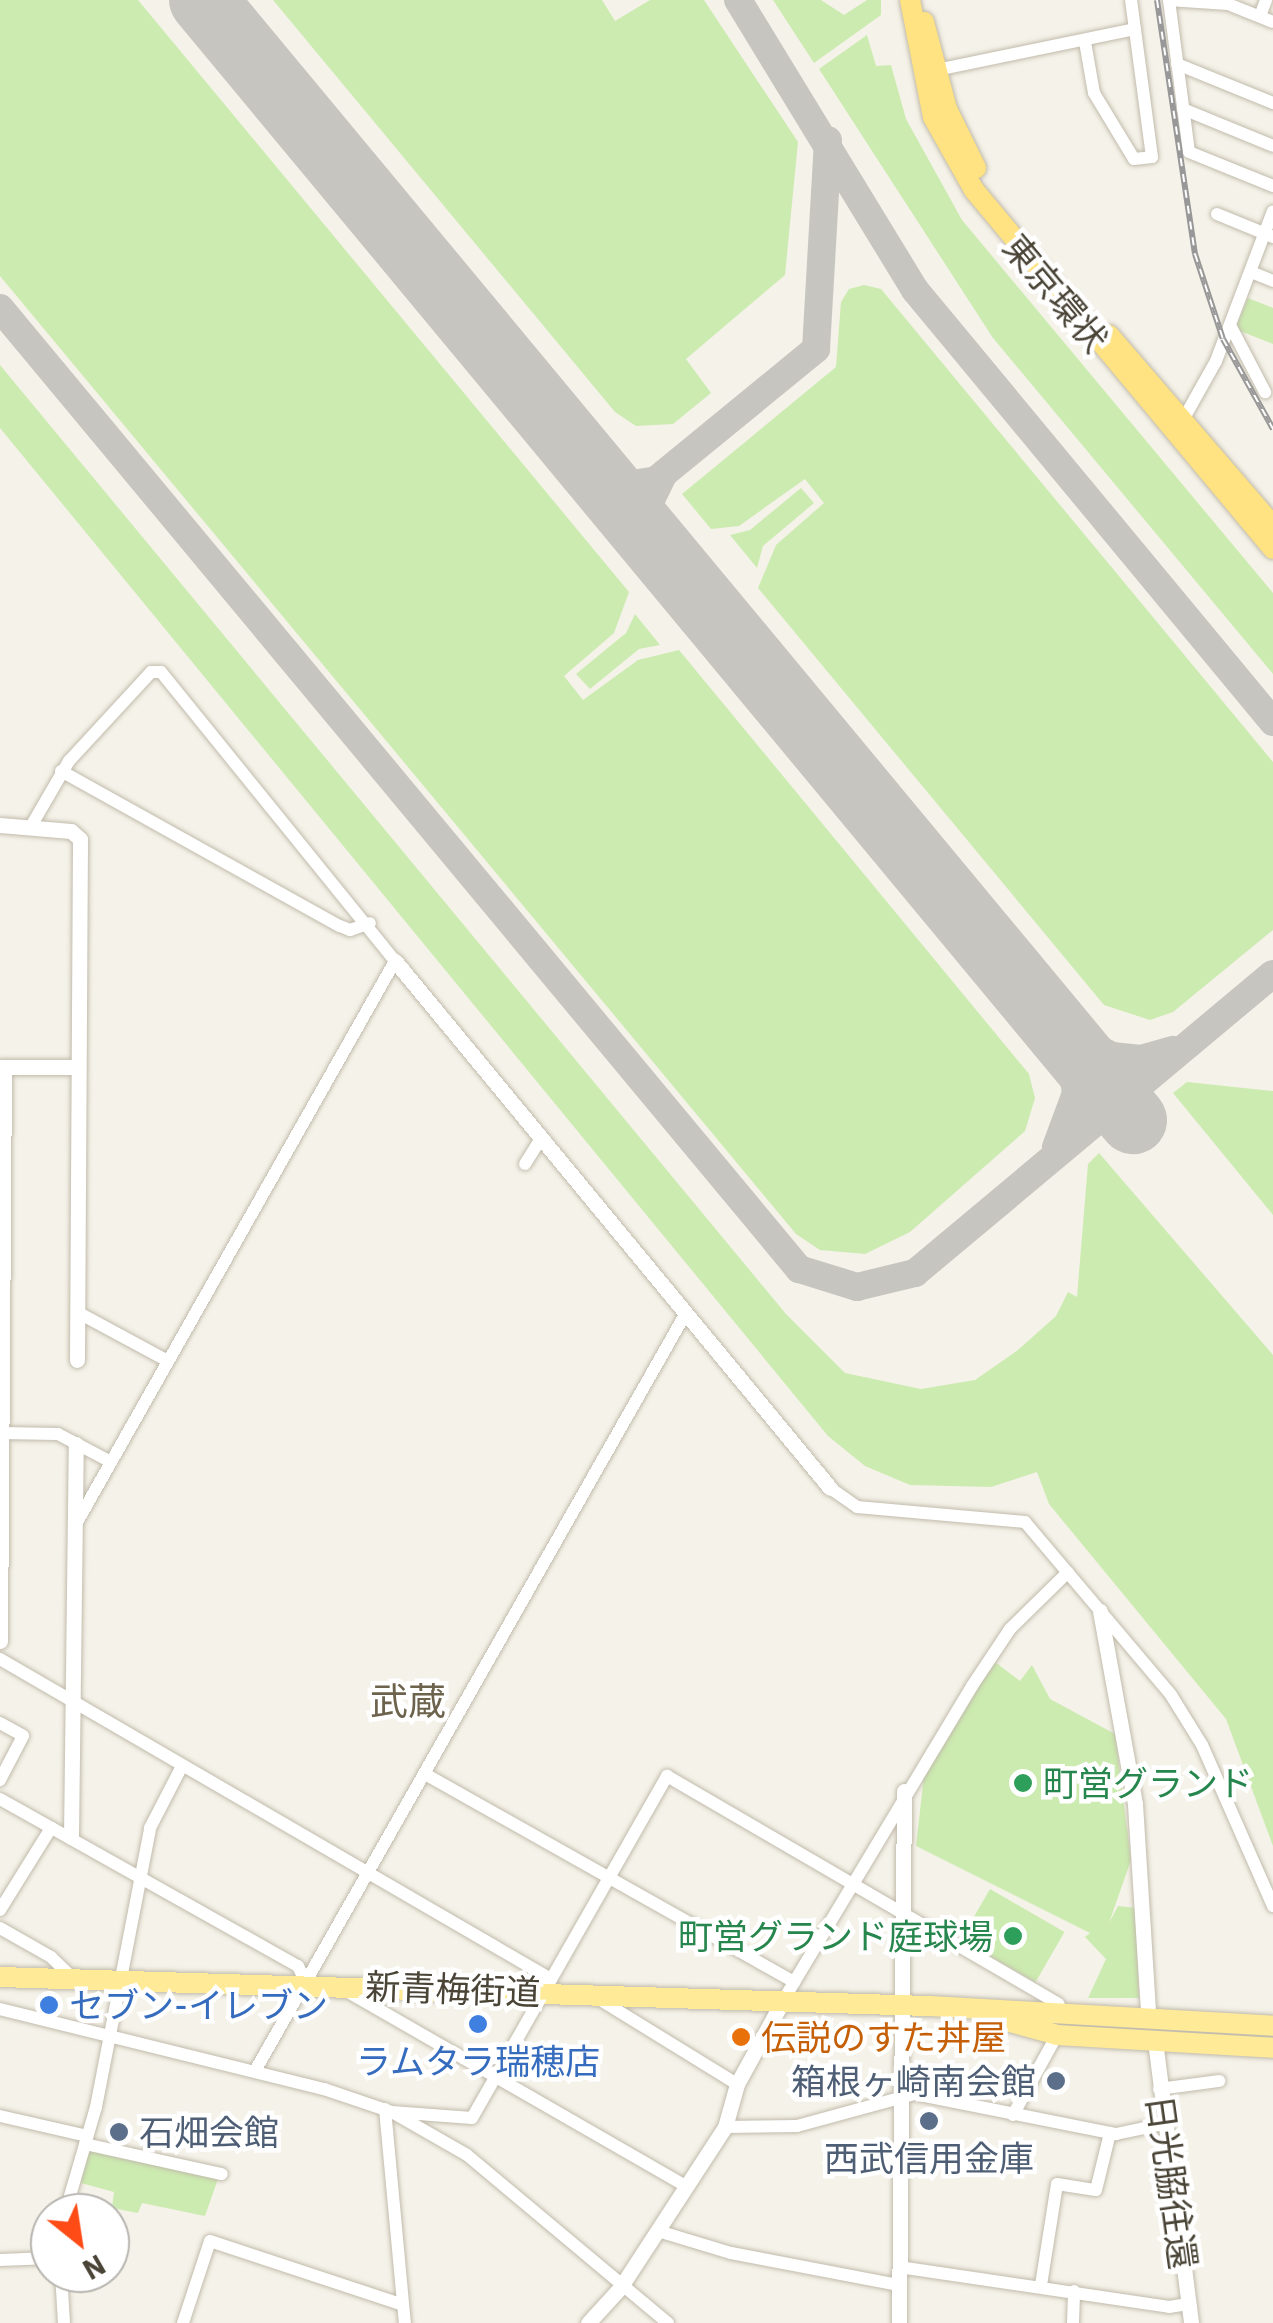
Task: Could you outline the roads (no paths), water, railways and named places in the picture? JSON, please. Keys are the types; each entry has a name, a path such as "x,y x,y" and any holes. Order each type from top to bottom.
{"highway":[{"name":"東京環状","path":"910,0 945,142 974,190 1178,428 1273,548"},
{"name":"東京環状","path":"921,0 927,73"},
{"name":"東京環状","path":"1178,428 1272,524"}],"main road":[{"name":"新青梅街道","path":"0,1977 547,1986 592,1994 1005,2016 1273,2037"},
{"path":"1005,2016 1059,2004 1273,2014"},
{"path":"1005,2016 1057,2035 1273,2048"},
{"name":"新青梅街道","path":"1005,2016 1273,2026"}],"street":[{"path":"1086,42 1094,93 1134,159 1152,157 1131,0"},
{"path":"1266,0 1267,19 1228,4 1169,0 1190,152 1273,186"},
{"path":"927,73 1135,29"},
{"path":"1177,64 1273,103"},
{"path":"1183,108 1273,146"},
{"path":"1178,428 1230,325 1269,235 1273,211"},
{"path":"1217,214 1269,235"},
{"path":"1251,272 1273,281"},
{"path":"1230,325 1265,392"},
{"path":"30,828 61,771 151,672 162,672 830,1488 857,1507 1025,1522 1194,1732 1273,1906"},
{"path":"61,771 340,926 367,924"},
{"path":"0,825 71,831 80,839 77,1360"},
{"path":"74,1527 396,961"},
{"path":"0,1642 2,1067 77,1067"},
{"path":"525,1164 541,1138"},
{"path":"77,1312 168,1361"},
{"path":"255,2072 686,1313"},
{"path":"1,1433 58,1434 111,1462"},
{"path":"71,1838 76,1444"},
{"path":"588,2323 620,2288 724,2127 737,2084 904,1790 1010,1629 1068,1572"},
{"path":"1100,1611 1135,1804 1148,2008"},
{"path":"0,1659 368,1872 547,1986"},
{"path":"0,1723 23,1736 0,1780"},
{"path":"71,2193 110,2037 140,1876 158,1808 182,1766"},
{"path":"425,1774 794,1982"},
{"path":"0,2010 255,2072 388,2111 472,2118 667,1776 1059,2004"},
{"path":"899,2323 906,2010 904,1790"},
{"path":"0,1799 298,1966 306,1984"},
{"path":"0,1910 51,1828"},
{"path":"0,1928 51,1956 74,1979"},
{"path":"337,1984 687,2186"},
{"path":"592,1994 610,2012 737,2084"},
{"path":"1013,2115 1057,2035"},
{"name":"日光脇往還","path":"1155,2041 1191,2323"},
{"path":"1159,2089 1218,2081"},
{"path":"724,2127 798,2126 903,2096 1110,2133 1164,2124"},
{"path":"388,2111 466,2155 620,2288 668,2323"},
{"path":"388,2111 406,2323"},
{"path":"0,2116 222,2174"},
{"path":"1041,2285 1057,2184 1096,2190 1110,2133"},
{"path":"658,2231 731,2253 900,2285"},
{"path":"183,2323 210,2241 403,2306"},
{"path":"0,2260 30,2259"},
{"path":"899,2268 1188,2304"},
{"path":"1073,2323 1074,2291"},
{"path":"62,2293 64,2323"}],"railway":[{"path":"1157,0 1195,254 1223,339 1273,429"}],"place":[{"name":"町営グランド","path":"1023,1783"},
{"name":"町営グランド庭球場","path":"1013,1936"},
{"name":"セブン-イレブン","path":"49,2005"},
{"name":"ラムタラ瑞穂店","path":"478,2024"},
{"name":"伝説のすた丼屋","path":"741,2037"},
{"name":"箱根ヶ崎南会館","path":"1056,2081"},
{"name":"西武信用金庫","path":"929,2121"},
{"name":"石畑会館","path":"119,2132"}],"district":[{"name":"武蔵","path":"408,1701"}]}
